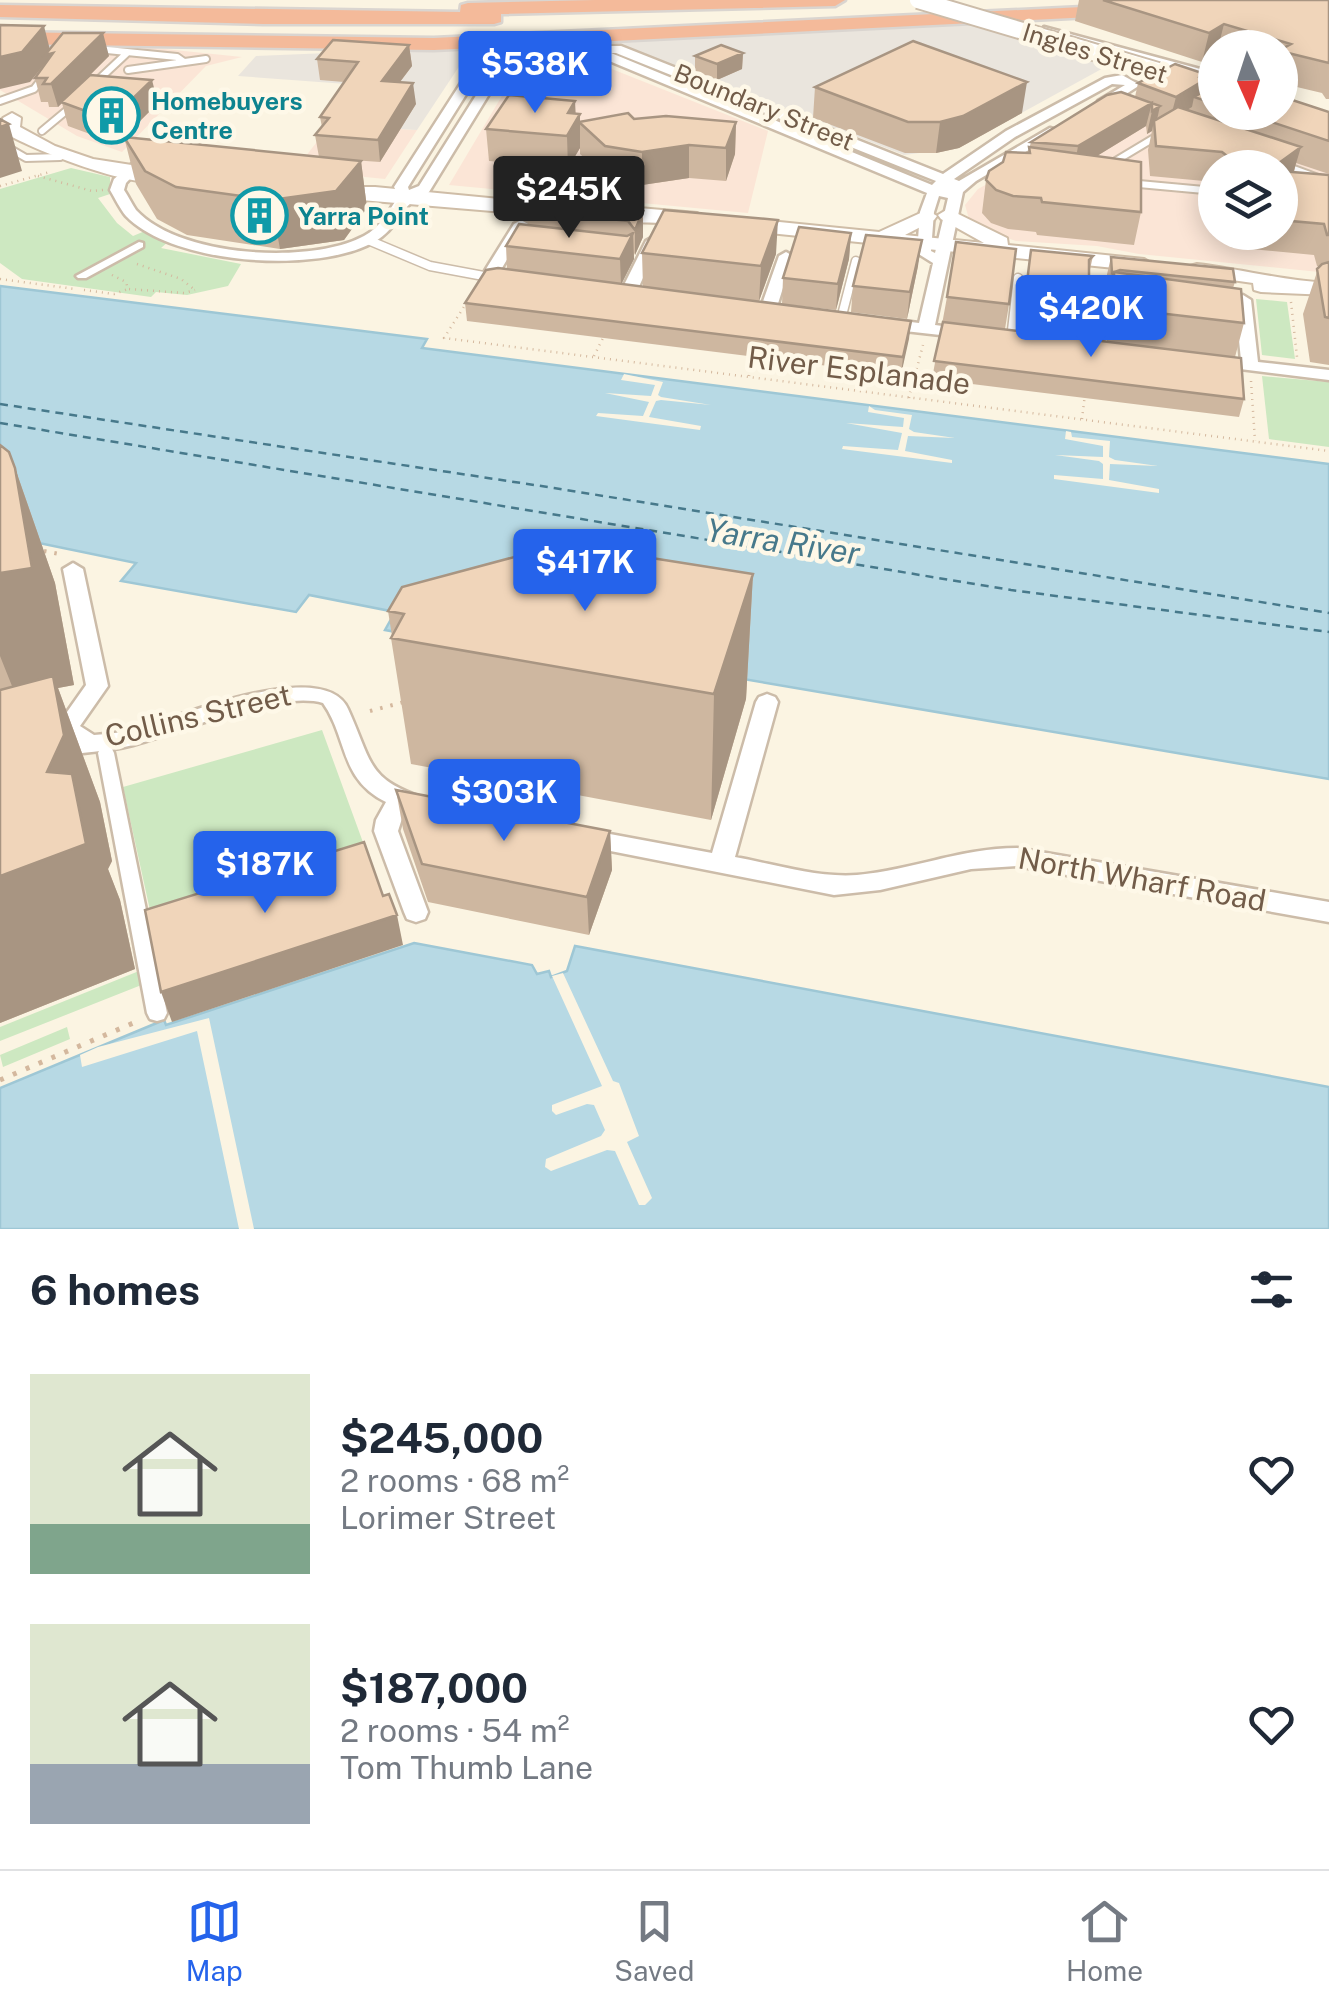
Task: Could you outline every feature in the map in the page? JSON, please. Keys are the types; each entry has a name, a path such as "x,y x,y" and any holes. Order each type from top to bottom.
{"highway":[{"path":"67,0 385,10 835,0"},
{"path":"417,0 438,0"},
{"path":"134,3 636,0"},
{"path":"0,8 263,18 514,18 920,0"},
{"path":"0,29 468,27 1040,0"},
{"path":"0,29 267,34 472,32 1142,6"},
{"path":"0,29 53,34 445,39 1142,6"},
{"path":"0,29 325,44 516,41 1142,6"}],"main road":[{"path":"6,115 27,121 128,174"},
{"path":"6,115 11,128 69,160 128,174 193,174"},
{"path":"315,186 363,186 375,193 881,238 934,251 1018,252 1259,277 1284,292"},
{"path":"881,238 948,203 1018,252"},
{"path":"614,216 636,224 934,251 1260,286 1284,292 1329,289"}],"street":[{"name":"Ingles Street","path":"920,0 1198,83"},
{"name":"Ingles Street","path":"1048,28 1198,72"},
{"name":"Boundary Street","path":"938,186 596,54 598,48 617,49 894,159 938,186 948,203"},
{"path":"128,174 129,212 148,228 214,250 290,256 368,240 406,196 423,190 504,60 483,58 401,187 406,196"},
{"path":"948,203 938,186 974,157 1112,80 1134,85 1110,106 1087,112"},
{"path":"454,104 476,105"},
{"path":"926,328 934,251 948,203 988,168 1070,122 1049,114"},
{"path":"428,143 452,145"},
{"path":"894,159 931,162 974,157"},
{"path":"489,276 516,241 521,224"},
{"path":"608,291 636,294 654,238"},
{"path":"82,276 134,247"},
{"path":"786,256 760,309 786,313"},
{"path":"489,276 529,281"},
{"path":"1095,286 1095,349"},
{"path":"1244,300 1239,318 1250,366"},
{"path":"823,317 859,321"},
{"path":"877,323 1019,340"},
{"path":"1202,361 1329,375"},
{"path":"73,569 97,682 88,741 158,1013"},
{"name":"Collins Street","path":"35,723 88,741 126,738 288,694 312,692 336,705 365,778 399,799 441,810"},
{"path":"721,864 766,702"},
{"path":"36,755 88,741"},
{"path":"399,799 387,820 386,831 416,912"},
{"name":"North Wharf Road","path":"560,833 847,885 972,859 1017,857 1329,912"}],"lane":[{"path":"516,41 598,48"},
{"path":"0,48 114,49 180,58 184,62"},
{"path":"91,88 127,53"},
{"path":"128,70 206,60"},
{"path":"0,102 34,89 56,62"},
{"path":"42,131 79,100"},
{"path":"1101,172 1171,128 1153,122"},
{"path":"0,143 26,158 69,160"},
{"path":"988,168 1008,172"},
{"path":"1298,171 1329,184"},
{"path":"1114,182 1198,189"},
{"path":"1315,192 1329,184"},
{"path":"368,240 430,266 489,276"},
{"path":"841,319 856,262"},
{"path":"1018,278 1019,340"}],"path":[{"path":"0,186 38,176 69,160"},
{"path":"38,176 92,191 128,174"},
{"path":"0,279 114,294 128,290 194,290 171,274 138,266 134,247"},
{"path":"103,264 110,274 126,282 128,290"},
{"path":"1284,292 1298,364"},
{"name":"River Esplanade","path":"470,298 444,338 1329,451"},
{"path":"594,356 608,328"},
{"path":"909,398 926,328"},
{"path":"749,376 756,350"},
{"path":"1250,366 1254,441"},
{"path":"1082,419 1086,386"},
{"path":"34,549 71,556 73,569"},
{"path":"370,711 406,701"},
{"path":"0,1080 158,1013"}],"shaded area":[{"path":"971,24 1107,66 958,148 904,155 607,40"},
{"path":"0,42 126,45 242,57 206,66 122,152 77,136 0,90"},
{"path":"472,47 417,130 330,125 360,85 238,76 256,56"},
{"path":"559,48 768,131 748,213 449,185 528,52"},
{"path":"1176,81 1198,88 1198,130 1298,130 1298,126 1329,131 1329,273 1139,254 1097,246 1016,241 981,229 969,219 965,205 978,189"},
{"path":"330,125 417,130 385,179 295,170"}],"green space":[{"path":"71,168 110,177 110,194 98,198 133,236 145,231 169,241 161,248 241,264 228,286 187,295 156,292 151,297 22,279 0,263 0,189"},
{"path":"1256,299 1287,302 1295,359 1262,355"},
{"path":"1262,376 1329,382 1329,447 1269,439"},
{"path":"322,730 368,856 153,924 123,787"},
{"path":"144,969 149,982 0,1041 0,1027"},
{"path":"67,1027 70,1039 3,1067 0,1055"}],"water":[{"name":"Yarra River","path":"0,286 427,339 422,348 1329,464 1329,779 562,648 540,658 385,630 395,612 309,595 296,612 121,581 136,563 0,535"},
{"path":"414,943 532,965 537,974 549,971 551,977 567,971 575,946 1329,1087 1329,1229 0,1229 0,1088 164,1020 166,1025"}],"pier":[{"path":"624,374 663,382 658,395 661,397 711,405 661,400 656,401 649,417 701,426 700,430 596,416 643,416 649,402 605,393 651,396 655,385 621,380"},
{"path":"869,406 912,415 909,429 914,432 955,438 908,436 905,451 952,463 842,449 843,446 898,450 902,433 846,423 903,427 904,418 868,412"},
{"path":"1066,431 1072,437 1110,441 1109,457 1115,460 1158,466 1110,464 1109,480 1159,489 1159,493 1054,479 1054,475 1103,479 1103,464 1099,461 1055,455 1103,457 1103,446 1065,439"},
{"path":"563,973 613,1081 619,1083 639,1136 627,1142 652,1198 645,1205 639,1205 615,1151 607,1150 551,1171 545,1167 546,1159 601,1136 605,1130 594,1105 556,1115 552,1111 552,1105 602,1086 552,976"},
{"path":"209,1018 254,1229 239,1229 197,1031 82,1067 80,1055 98,1047"}],"building":[{"path":"1103,0 1329,0 1329,63 1298,55 1298,30 1244,30 1224,24 1214,30 1199,30"},
{"path":"0,25 44,26 22,52 0,57"},
{"path":"63,33 103,33 51,84 43,84 47,78 35,78 53,53 45,55"},
{"path":"333,40 409,45 382,81 413,83 378,140 315,135 329,118 320,117 358,62 317,59"},
{"path":"913,41 1027,82 963,116 940,122 908,122 815,87"},
{"path":"721,45 743,53 717,64 695,56"},
{"path":"1175,64 1198,72 1198,84 1176,97 1138,83"},
{"path":"90,75 152,80 123,108 98,106 91,113 61,102"},
{"path":"1121,92 1152,103 1078,146 1031,142 1107,95"},
{"path":"509,95 575,101 568,113 580,114 567,136 486,129"},
{"path":"1298,102 1329,112 1329,141 1296,130"},
{"path":"1178,107 1198,114 1198,130 1249,130 1301,147 1200,150 1156,146 1154,121"},
{"path":"628,113 634,119 666,116 736,122 726,148 689,145 642,152 605,146 579,122"},
{"path":"124,137 361,161 336,191 271,200 176,187 145,171"},
{"path":"1029,147 1141,162 1141,212 1042,202 1041,198 996,190 986,180 989,171 1003,162 1006,152 1030,153"},
{"path":"1298,172 1329,175 1329,235 1324,224 1298,222"},
{"path":"533,201 643,211 635,230 628,221 527,210"},
{"path":"664,210 778,220 761,266 642,253"},
{"path":"519,224 627,236 633,233 620,259 506,246"},
{"path":"799,227 851,233 838,284 783,278"},
{"path":"866,235 922,240 910,292 853,286"},
{"path":"956,242 1016,249 1009,304 947,297"},
{"path":"1031,250 1093,256 1089,260 1089,313 1024,306"},
{"path":"1111,257 1233,269 1235,282 1120,270 1112,273"},
{"path":"1329,262 1329,318 1325,317 1317,269"},
{"path":"498,268 911,321 903,357 465,303 486,270"},
{"path":"1114,272 1241,289 1244,323 1115,308"},
{"path":"943,322 1241,358 1244,399 934,361"},
{"path":"0,445 9,452 15,468 32,568 0,573"},
{"path":"563,544 753,574 714,694 391,638 404,614 388,611 402,587"},
{"path":"53,676 64,735 47,772 72,774 86,844 0,876 0,690"},
{"path":"396,790 610,831 587,897 422,864"},
{"path":"364,842 383,896 389,894 397,915 161,992 145,910"}],"ferry route":[{"path":"0,404 554,488 1329,613"},
{"path":"0,423 1011,590 1329,632"}],"place":[{"name":"Homebuyers Centre","path":"112,115"},
{"name":"Yarra Point","path":"259,216"}]}
